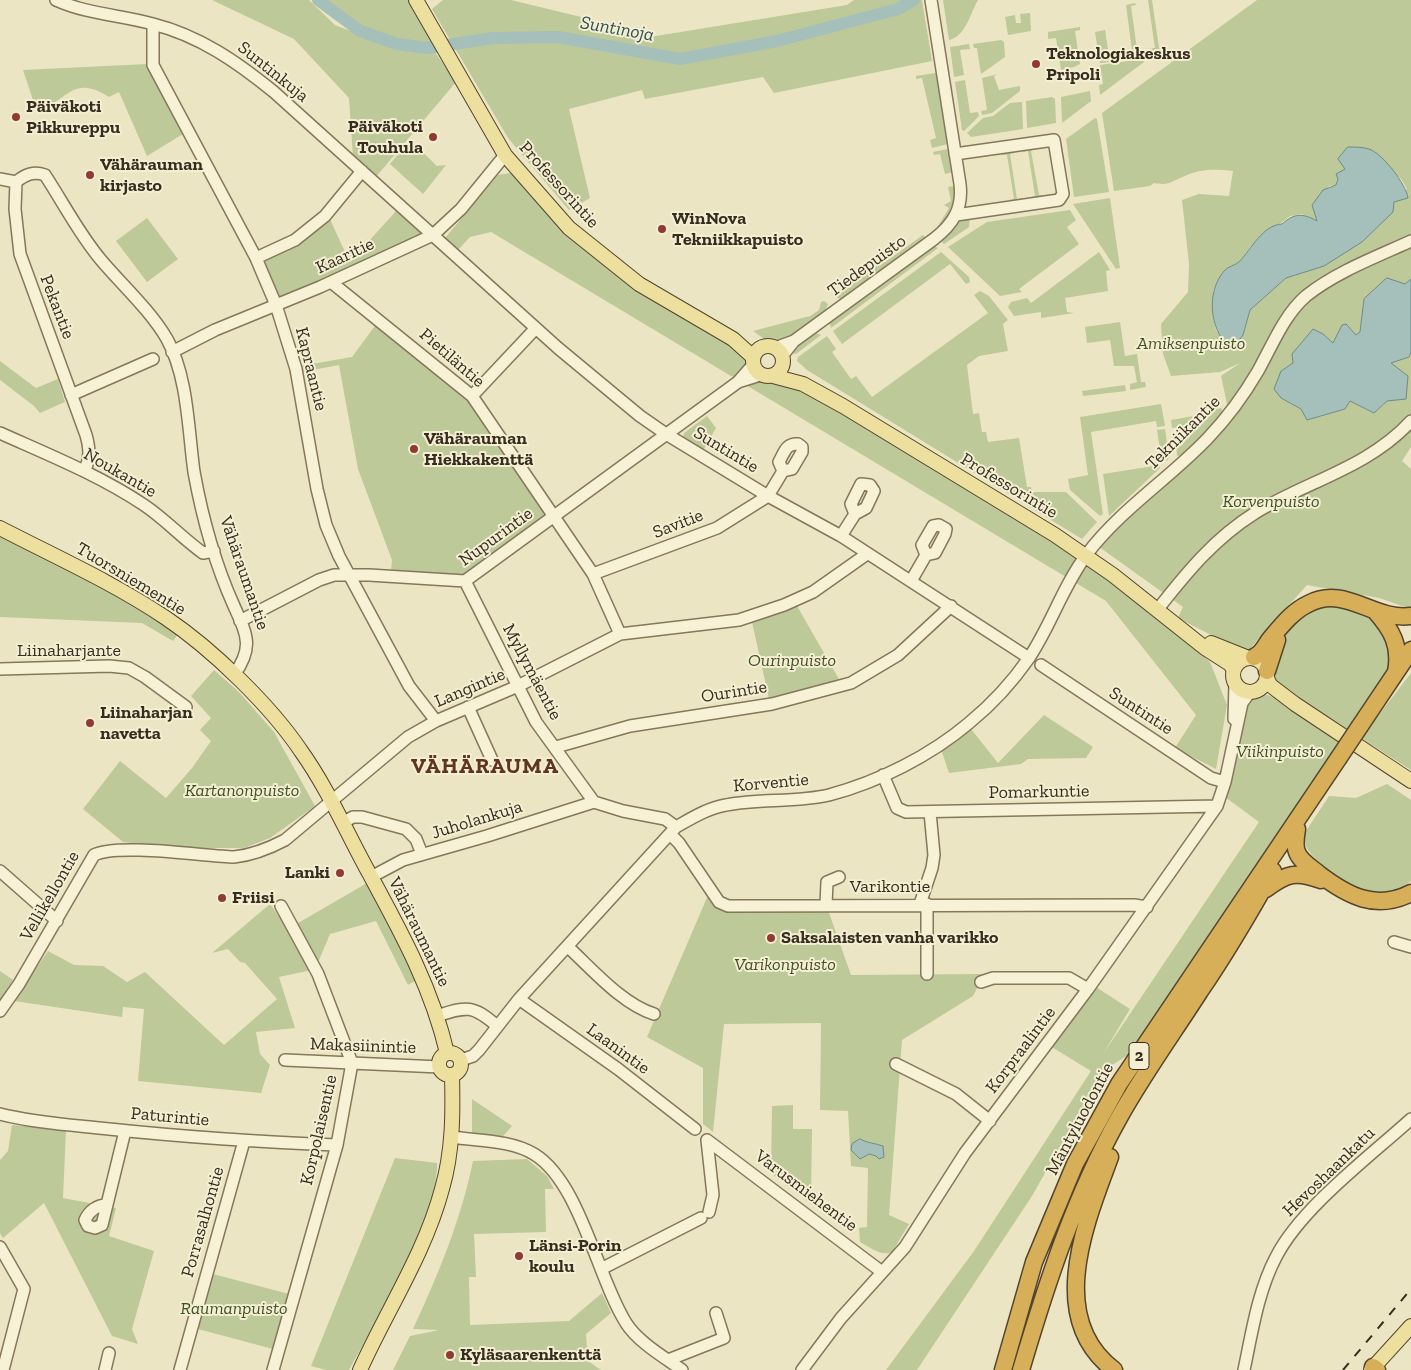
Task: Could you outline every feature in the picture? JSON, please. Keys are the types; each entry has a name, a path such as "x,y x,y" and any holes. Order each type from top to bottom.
{"highway":[{"path":"1250,657 1260,654 1270,639 1298,609 1319,599 1340,597 1353,600 1375,611 1398,616 1411,616"},
{"path":"1375,611 1396,640 1398,660 1396,673"},
{"path":"1267,674 1280,629"},
{"name":"Mäntyluodontie","path":"1003,1370 1034,1262 1075,1164 1119,1084 1288,830 1305,809 1411,650"},
{"name":"Mäntyluodontie","path":"1021,1370 1056,1258 1079,1200 1106,1142 1129,1101 1202,990 1260,893 1297,829 1305,809"},
{"path":"1297,829 1297,853 1333,884 1352,896 1376,902 1400,899 1411,893"},
{"path":"1260,893 1278,880 1291,874 1309,876 1333,884"},
{"path":"1114,1370 1101,1358 1083,1332 1078,1317 1075,1296 1077,1271 1093,1201 1129,1110 1129,1101"}],"main road":[{"name":"Professorintie","path":"417,1 505,155 569,228 613,266 638,284 733,339 776,354 803,384"},
{"name":"Professorintie","path":"733,339 759,368 803,384 842,406 1085,556 1158,609 1205,648 1230,664 1235,676"},
{"path":"756,350 776,354 779,372 759,368 756,350"},
{"name":"Tuorsniementie","path":"0,528 101,580 167,619 234,675"},
{"name":"Professorintie","path":"1188,632 1250,657"},
{"path":"1295,704 1253,691 1243,690 1235,676 1238,663 1250,657 1260,660 1270,685 1295,704 1411,781"},
{"path":"1253,691 1260,688 1267,674"},
{"name":"Vähäraumantie","path":"234,675 251,691 301,750 331,802 417,964 437,1016 447,1053"},
{"path":"447,1053 455,1054 461,1060 460,1070 452,1074 444,1073 440,1067 441,1058 447,1053"},
{"path":"360,1370 420,1249 442,1189 452,1137 452,1074"},
{"path":"1374,1369 1411,1326"}],"street":[{"name":"Suntinkuja","path":"56,0 92,12 153,24 196,39 236,62 362,171 432,235"},
{"path":"931,0 960,189 956,216 1059,200 1063,194 1054,140 955,154"},
{"name":"Kapraantie","path":"153,24 153,65 256,258 276,305 296,369 317,488 326,524 339,556 409,686 436,721"},
{"name":"Kaaritie","path":"172,352 215,330 331,282 432,235 460,209 505,155"},
{"path":"256,258 295,240 325,216 362,171"},
{"name":"Vähäraumantie","path":"16,182 24,176 33,173 46,175 74,224 100,260 154,321 172,352 182,390 195,474 214,551 248,644 243,663 234,675"},
{"path":"0,179 16,182"},
{"name":"Pekantie","path":"16,182 15,209 20,254 89,447 89,461 85,470"},
{"name":"Tiedepuisto","path":"776,354 944,231 956,216"},
{"name":"Suntintie","path":"432,235 606,390 666,434 768,496 842,536 1029,658"},
{"name":"Tekniikantie","path":"1085,556 1165,476 1207,439 1230,413 1257,373 1283,326 1306,297 1345,272 1411,241"},
{"name":"Pietiläntie","path":"331,282 472,396 593,574 620,634"},
{"path":"472,396 536,328"},
{"path":"71,395 153,359"},
{"name":"Nupurintie","path":"240,621 319,580 334,575 350,574 465,581 759,368"},
{"path":"1158,609 1207,550 1227,531 1256,512 1362,461 1411,421"},
{"name":"Noukantie","path":"0,433 85,470 145,506 203,553 214,551"},
{"path":"768,496 782,471"},
{"name":"Savitie","path":"593,574 710,532 768,496"},
{"path":"842,536 855,514"},
{"name":"Langintie","path":"101,851 121,850 218,856 251,855 285,840 408,737 436,721 518,686 620,634 738,620 784,605 812,592 867,554"},
{"path":"911,581 926,555"},
{"name":"Korventie","path":"461,1060 473,1056 519,999 673,830 700,813 725,805 796,800 829,795 884,775 942,743 969,723 1004,690 1029,658 1085,556"},
{"name":"Myllymäentie","path":"465,581 536,722 556,747 594,802"},
{"name":"Ourintie","path":"556,747 630,726 772,704 851,683 898,656 951,606"},
{"name":"Suntintie","path":"1040,665 1211,778 1225,782"},
{"name":"Liinaharjante","path":"0,669 109,666 129,668 145,677 186,707"},
{"name":"Korpraalintie","path":"1234,733 1235,676"},
{"name":"Korpraalintie","path":"802,1370 841,1318 905,1246 942,1186 1088,989 1217,806 1225,782 1242,702 1253,691"},
{"path":"468,708 492,760"},
{"name":"Pomarkuntie","path":"884,775 897,808 906,812 1217,806"},
{"path":"594,802 666,819 673,830"},
{"name":"Juholankuja","path":"371,877 403,860 594,802"},
{"path":"927,974 923,904 934,856 930,812"},
{"path":"342,823 353,817 362,816 406,829 416,839 422,854"},
{"name":"Varikontie","path":"673,830 679,843 719,902 725,905 923,904 1134,905 1147,907"},
{"name":"Vellikellontie","path":"0,1011 57,921 94,855 101,851"},
{"path":"0,871 57,921"},
{"path":"826,905 826,882 838,877"},
{"name":"Korpolaisentie","path":"273,1370 337,1145 352,1063 318,974 281,906"},
{"path":"1394,942 1411,947"},
{"path":"568,947 628,1001 640,1010 654,1014"},
{"path":"981,982 993,978 1069,978 1088,989"},
{"name":"Laanintie","path":"519,999 618,1069 695,1129"},
{"path":"437,1016 459,1009 472,1008 484,1014 497,1026"},
{"name":"Makasiinintie","path":"285,1060 440,1067"},
{"path":"896,1064 956,1094 990,1121"},
{"name":"Paturintie","path":"0,1114 22,1120 244,1141 337,1145"},
{"name":"Hevoshaankatu","path":"1244,1370 1263,1288 1283,1244 1310,1211 1411,1119"},
{"path":"107,1205 125,1130"},
{"path":"452,1137 511,1146 541,1158 555,1172 566,1190 627,1324 682,1370"},
{"name":"Varusmiehentie","path":"601,1268 705,1215 713,1195 707,1140 882,1272"},
{"name":"Porrasalhontie","path":"180,1370 244,1141"},
{"path":"0,1247 24,1289 3,1370"},
{"path":"668,1360 724,1338 716,1313"},
{"path":"105,1370 109,1353"}],"green space":[{"path":"212,0 309,0 335,25 391,47 434,51 456,82 375,178 353,157 349,98 294,39"},
{"path":"318,0 416,0 440,42 428,48 360,31"},
{"path":"443,0 511,0 581,17 606,28 650,37 847,5 854,0 922,0 932,61 774,93 763,77 645,99 642,90 569,109 590,198 569,210 508,138 432,9"},
{"path":"943,0 978,0 964,29 955,38 949,40"},
{"path":"1148,0 1152,0 1159,48 1162,52 1166,52 1165,55 1155,61 1154,57 1151,57 1149,49 1155,48"},
{"name":"Korvenpuisto","path":"1257,0 1411,0 1411,279 1405,284 1364,299 1360,332 1356,335 1346,324 1333,343 1323,334 1293,363 1281,371 1281,398 1301,409 1308,420 1345,409 1350,401 1374,413 1387,401 1390,363 1409,357 1411,352 1411,447 1402,461 1411,469 1411,609 1379,598 1307,585 1246,653 1178,618 1183,607 1095,544 1229,413 1221,376 1240,363 1220,372 1171,376 1163,354 1161,324 1188,292 1189,264 1182,200 1199,194 1229,196 1233,171 1202,171 1167,183 1154,183 1150,186 1114,191 1102,113","holes":["1369,149 1401,179 1407,189 1324,266 1286,278 1250,310 1243,335 1230,349 1216,330 1213,317 1213,291 1223,272 1241,261 1250,247 1290,216 1302,214 1317,222 1329,186 1336,185 1346,169 1342,163"]},
{"path":"1135,3 1136,5 1131,6 1138,57 1133,58 1126,5"},
{"path":"1030,13 1031,31 1008,35 1005,17 1015,15 1016,23 1021,23 1020,14"},
{"path":"1080,27 1080,30 1075,31 1080,64 1061,70 1056,38 1048,39 1048,32"},
{"path":"1105,30 1110,62 1100,63 1095,32"},
{"path":"1001,40 1004,42 1005,57 981,74 977,48 974,48 973,44"},
{"path":"969,44 970,49 960,50 964,75 954,77 950,47"},
{"path":"1143,59 1144,62 1100,95 1099,85 1103,84 1100,65"},
{"path":"147,64 183,134 147,156 119,92 109,97 87,88 78,88 37,112 23,70"},
{"path":"935,73 938,75 948,144 932,148 930,140 936,138 922,78 916,79 916,76"},
{"path":"998,74 994,76 999,90 1020,86 1020,91 992,113 982,115 981,111 987,110 982,78"},
{"path":"965,80 970,113 978,112 979,116 964,131 962,130 955,82"},
{"path":"1090,91 1091,101 1062,123 1061,97"},
{"path":"1052,97 1055,99 1056,123 1027,128 1026,101"},
{"path":"1022,102 1023,129 971,137 967,133 983,118 993,116 1010,103"},
{"path":"1095,118 1097,119 1109,192 1074,197 1066,139"},
{"path":"410,140 437,166 446,165 423,194 390,164"},
{"path":"1036,146 1036,149 1031,151 1039,195 1043,195 1044,199 1031,201 1030,197 1035,196 1028,151 1023,152 1023,148"},
{"path":"950,150 953,172 945,174 940,154 934,155 933,152"},
{"path":"1014,150 1015,153 1010,154 1017,199 1022,198 1023,202 1010,204 1009,200 1014,199 1007,155 1002,155 1001,152"},
{"path":"510,173 631,278 746,352 752,380 807,387 1085,556 1210,662 1227,705 1216,769 1175,748 1196,715 1106,601 491,232 470,237 457,251 445,238 498,175"},
{"path":"953,186 955,188 950,211 938,231 935,231 949,208 944,205 951,201 948,187"},
{"path":"1110,198 1120,268 1116,269 1073,204"},
{"path":"397,210 427,237 280,304 260,256 329,217 345,252 368,242"},
{"path":"1070,210 1076,220 1067,227 1079,244 1019,289 1022,292 1000,296 948,247 987,222"},
{"path":"970,217 969,227 944,244 941,241 942,237 963,218"},
{"path":"147,218 178,259 147,282 116,241"},
{"path":"923,235 927,239 842,300 832,295 882,258 885,262"},
{"path":"934,246 938,248 831,328 829,321"},
{"path":"941,252 969,277 970,282 966,284 950,264 842,344 833,331"},
{"path":"1099,252 1110,270 1106,271 1108,291 1065,298 1067,312 1074,313 1041,318 1041,312 1014,316 1008,307 1011,302 1027,298 1031,303"},
{"path":"980,291 989,296 1008,320 1003,324 1008,351 979,356 967,365 973,414 979,413 982,432 986,432 988,442 1019,438 1027,487 1031,487 1032,492 1066,492 1097,522 1082,539 807,370 797,361 798,357 827,336 836,349 832,352 851,379 856,376 872,397 988,313 974,295"},
{"path":"824,301 828,304 825,312 779,346 774,346 753,331 810,316 819,310 821,302"},
{"path":"1120,322 1125,356 1137,354 1141,382 1145,382 1146,387 1130,390 1130,384 1137,382 1134,366 1114,366 1110,340 1087,343 1085,327"},
{"path":"377,323 470,399 547,514 468,573 459,576 391,571 392,560 358,469 339,365 302,372 300,366 352,357"},
{"path":"814,332 821,335 796,354 789,353 790,349"},
{"path":"0,361 36,388 58,379 65,402 40,413 34,406 0,380"},
{"path":"1125,385 1126,391 1083,396 1082,391"},
{"path":"1161,404 1165,426 1157,427 1156,421 1091,432 1103,514 1100,516 1070,490 1068,479 1088,475 1080,417"},
{"path":"1221,408 1224,413 1179,457 1176,446 1183,445 1181,427 1172,428 1171,420 1199,415 1199,412"},
{"path":"707,416 716,428 703,451 683,437 684,433"},
{"path":"1165,429 1169,458 1167,461 1161,456 1157,430"},
{"path":"1160,465 1160,468 1109,516 1103,474"},
{"path":"0,529 181,630 173,641 142,623 0,617"},
{"path":"1333,603 1359,611 1378,625 1391,639 1389,670 1348,733 1277,683 1275,673 1277,651 1287,631 1310,609"},
{"name":"Ourinpuisto","path":"797,606 840,681 769,699 752,622"},
{"name":"Kartanonpuisto","path":"214,670 239,692 274,732 315,806 270,838 244,848 174,848 123,842 83,809 120,761 166,798 192,768 211,741 200,730 211,718 191,696"},
{"path":"1411,673 1411,770 1361,738"},
{"name":"Viikinpuisto","path":"1255,691 1295,704 1349,741 1277,835 1131,1053 1103,1071 1032,1196 917,1370 886,1370 974,1251 1091,1071 1050,1046 1091,984 1130,1009 1103,1054 1259,822 1221,794 1242,703"},
{"path":"1044,715 1093,747 1086,758 1028,759 1021,764 949,773 941,749 971,729 998,763"},
{"path":"1387,784 1411,800 1411,881 1392,891 1377,894 1355,887 1335,875 1316,860 1306,846 1304,834 1329,796 1356,798"},
{"path":"367,883 418,979 408,985 376,921 330,934 317,965 293,926"},
{"name":"Varikonpuisto","path":"709,893 722,907 828,910 851,975 984,974 973,996 902,1040 889,1215 909,1224 892,1252 888,1253 876,1251 860,1242 859,1228 867,1227 868,1168 851,1166 848,1111 820,1110 821,1023 724,1024 713,1132 703,1124 703,1068 647,1037","holes":["860,1139 883,1146 879,1159 869,1154 860,1159"]},
{"path":"270,904 312,970 279,977 295,1028 256,1032 260,1054 270,1065 261,1093 138,1081 144,1009 123,1007 122,1017 14,1001 48,951 74,965 103,966 127,982 145,972 224,1045 277,999 245,963 240,962 228,949 212,953"},
{"path":"0,971 13,980 0,999"},
{"path":"472,1099 512,1126 497,1143 472,1140"},
{"path":"793,1105 793,1129 812,1129 811,1204 771,1173 772,1106"},
{"path":"12,1125 66,1130 63,1198 116,1208 109,1236 154,1251 132,1329 138,1344 112,1336 44,1203 3,1238 0,1233 0,1160 8,1151"},
{"path":"395,1158 437,1163 435,1186 428,1212 404,1268 349,1370 326,1370 311,1366"},
{"path":"527,1159 547,1176 554,1189 545,1189 546,1232 474,1234 476,1277 469,1277 470,1325 569,1321 602,1293 611,1313 586,1334 588,1361 601,1370 393,1370 410,1336 439,1330 413,1329 448,1247 462,1205 473,1161"},
{"name":"Raumanpuisto","path":"213,1274 289,1294 273,1349 198,1329"}],"water":[{"path":"1348,147 1369,149 1381,157 1403,185 1408,198 1394,202 1393,212 1362,242 1324,266 1286,278 1250,310 1243,335 1234,347 1227,346 1217,329 1212,309 1214,289 1218,280 1226,269 1240,261 1263,233 1275,225 1282,224 1299,215 1317,221 1312,205 1323,190 1336,185 1338,179 1336,174 1345,169 1338,159"},
{"path":"1387,278 1405,284 1411,279 1411,352 1409,357 1391,363 1408,376 1406,399 1387,401 1374,413 1350,401 1345,409 1307,420 1301,409 1281,398 1274,389 1281,371 1293,363 1292,354 1313,329 1323,334 1333,343 1342,325 1346,324 1356,335 1360,332 1364,299"},
{"path":"860,1139 883,1146 884,1157 879,1159 869,1154 860,1159 851,1150 852,1144"}],"waterway":[{"name":"Suntinoja","path":"318,0 360,31 397,44 428,48 493,38 558,37 680,59 777,41 898,9 914,0"}],"railway":[{"path":"1343,1370 1411,1289"}],"place":[{"name":"Teknologiakeskus Pripoli","path":"1036,64"},
{"name":"Päiväkoti Pikkureppu","path":"16,117"},
{"name":"Päiväkoti Touhula","path":"433,137"},
{"name":"Vähärauman kirjasto","path":"90,175"},
{"name":"WinNova Tekniikkapuisto","path":"662,229"},
{"name":"Vähärauman Hiekkakenttä","path":"414,449"},
{"name":"Liinaharjan navetta","path":"90,723"},
{"name":"Lanki","path":"340,873"},
{"name":"Friisi","path":"222,898"},
{"name":"Saksalaisten vanha varikko","path":"771,938"},
{"name":"Länsi-Porin koulu","path":"519,1256"},
{"name":"Kyläsaarenkenttä","path":"450,1355"}],"district":[{"name":"VÄHÄRAUMA","path":"485,767"}],"park label":[{"name":"Amiksenpuisto","path":"1191,344"}]}
